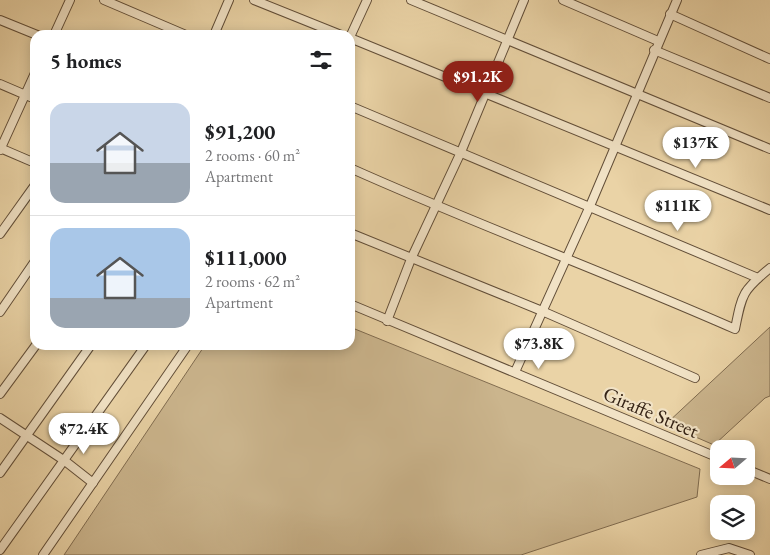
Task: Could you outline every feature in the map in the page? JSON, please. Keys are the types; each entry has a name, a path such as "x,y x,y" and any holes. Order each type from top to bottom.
{"street":[{"path":"56,30 70,0"},
{"path":"104,0 174,30"},
{"path":"216,30 229,0"},
{"path":"254,0 329,30"},
{"path":"354,30 367,0"},
{"path":"411,0 770,149"},
{"path":"387,321 411,259 461,152 524,0"},
{"path":"563,0 658,41"},
{"path":"515,372 590,206 654,50 677,0"},
{"path":"670,14 770,60"},
{"path":"0,20 30,32"},
{"path":"355,40 614,148 770,210"},
{"path":"654,50 770,98"},
{"path":"30,83 0,149 30,161"},
{"path":"0,84 30,97"},
{"path":"355,108 758,278"},
{"path":"355,170 435,206 566,258 735,329 743,294 770,268"},
{"path":"0,234 30,192"},
{"path":"355,235 542,311 695,378"},
{"path":"0,312 30,268"},
{"name":"Giraffe Street","path":"355,306 710,454"},
{"path":"0,394 32,350"},
{"path":"0,473 87,350"},
{"path":"0,550 143,350"},
{"path":"43,555 185,350"},
{"path":"0,418 65,461 93,483"},
{"path":"755,473 770,479"},
{"path":"701,555 729,548 750,555"}],"shaded area":[{"path":"770,327 770,396 765,398 719,440 710,440 710,443 666,424"},
{"path":"355,329 700,469 697,497 521,555 64,555 202,350 355,350"}]}
